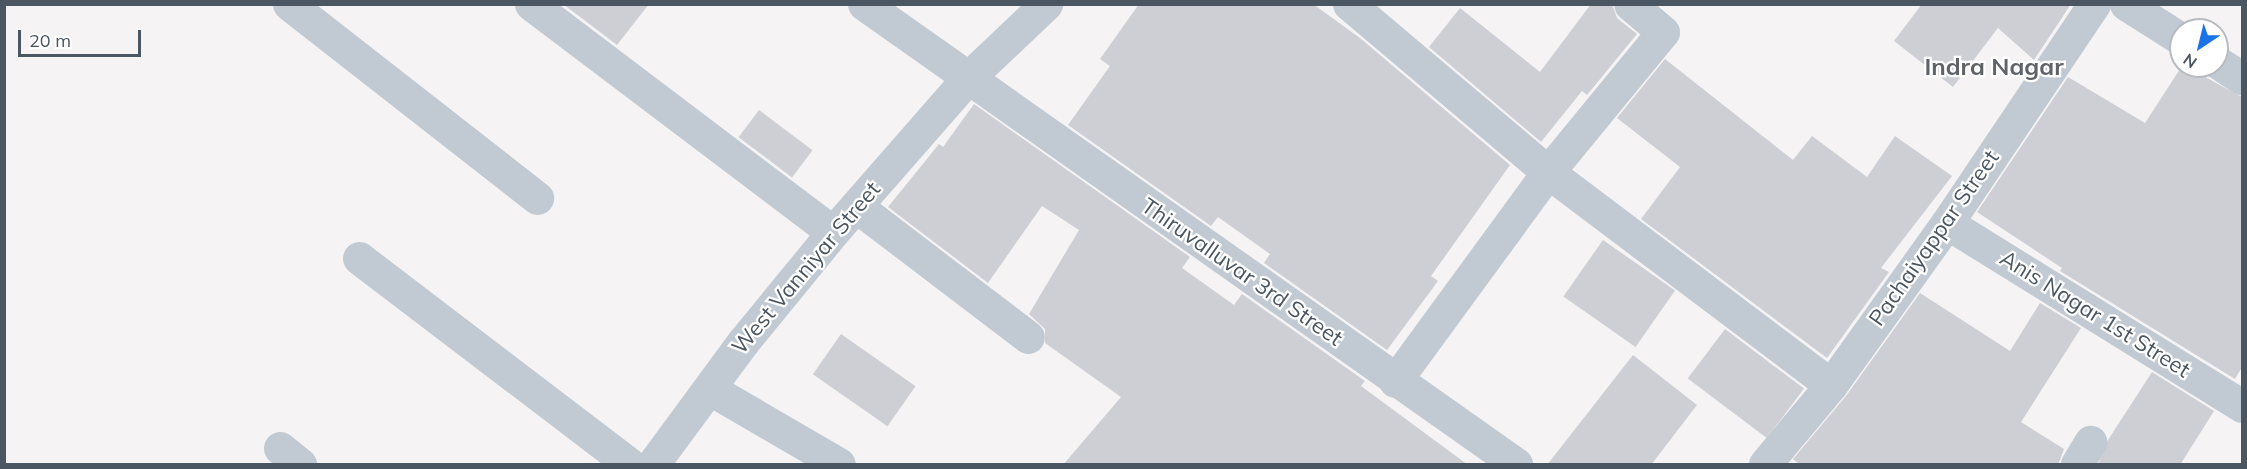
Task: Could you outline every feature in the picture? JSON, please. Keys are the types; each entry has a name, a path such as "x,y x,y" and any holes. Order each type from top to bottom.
{"street":[{"path":"289,4 537,198"},
{"path":"531,4 833,232"},
{"name":"Thiruvalluvar 3rd Street","path":"864,4 1515,465"},
{"name":"West Vanniyar Street","path":"653,465 833,232 968,78 1046,4"},
{"path":"1349,4 1548,172 1831,385"},
{"path":"1395,381 1548,172 1663,32 1630,4"},
{"name":"Pachaiyappar Street","path":"1765,465 1831,385 1947,223 2094,4"},
{"path":"2126,4 2169,31"},
{"path":"2229,70 2242,78"},
{"path":"856,206 1028,338"},
{"name":"Anis Nagar 1st Street","path":"1947,223 2242,406"},
{"path":"359,258 629,465"},
{"path":"710,389 839,465"}],"building":[{"path":"563,4 649,4 617,45"},
{"path":"1139,4 1313,4 1360,38 1510,165 1431,276 1438,281 1387,350 1264,263 1270,254 1218,217 1211,226 1068,125 1110,66 1100,59"},
{"path":"1591,4 1612,4 1617,18 1637,34 1587,95 1582,91 1541,142 1429,47 1460,8 1540,72"},
{"path":"1922,4 2071,4 2034,60 1998,28 1953,87 1894,41"},
{"path":"1665,59 1793,160 1812,136 1867,177 1895,136 1952,176 1881,268 1889,272 1827,358 1641,219 1680,167 1617,118"},
{"path":"2068,77 2145,123 2174,78 2207,78 2242,97 2242,367 2235,379 2060,271 2062,268 1977,212"},
{"path":"974,104 1190,257 1182,268 1234,305 1242,294 1365,381 1361,386 1468,465 1063,465 1121,397 1045,343 1045,329 1029,314 1079,230 1042,206 988,283 888,207 939,144 943,147"},
{"path":"759,110 813,150 792,177 739,137"},
{"path":"1603,240 1675,290 1636,347 1563,297"},
{"path":"1920,293 2010,351 2040,303 2081,328 2021,422 2064,449 2058,465 1800,465 1793,459 1846,396"},
{"path":"1725,329 1804,389 1767,438 1688,379"},
{"path":"841,334 916,386 887,426 813,374"},
{"path":"1633,355 1697,405 1651,465 1547,465"},
{"path":"2152,372 2214,411 2180,465 2098,465 2108,440"}],"district":[{"name":"Indra Nagar","path":"1994,67"}]}
